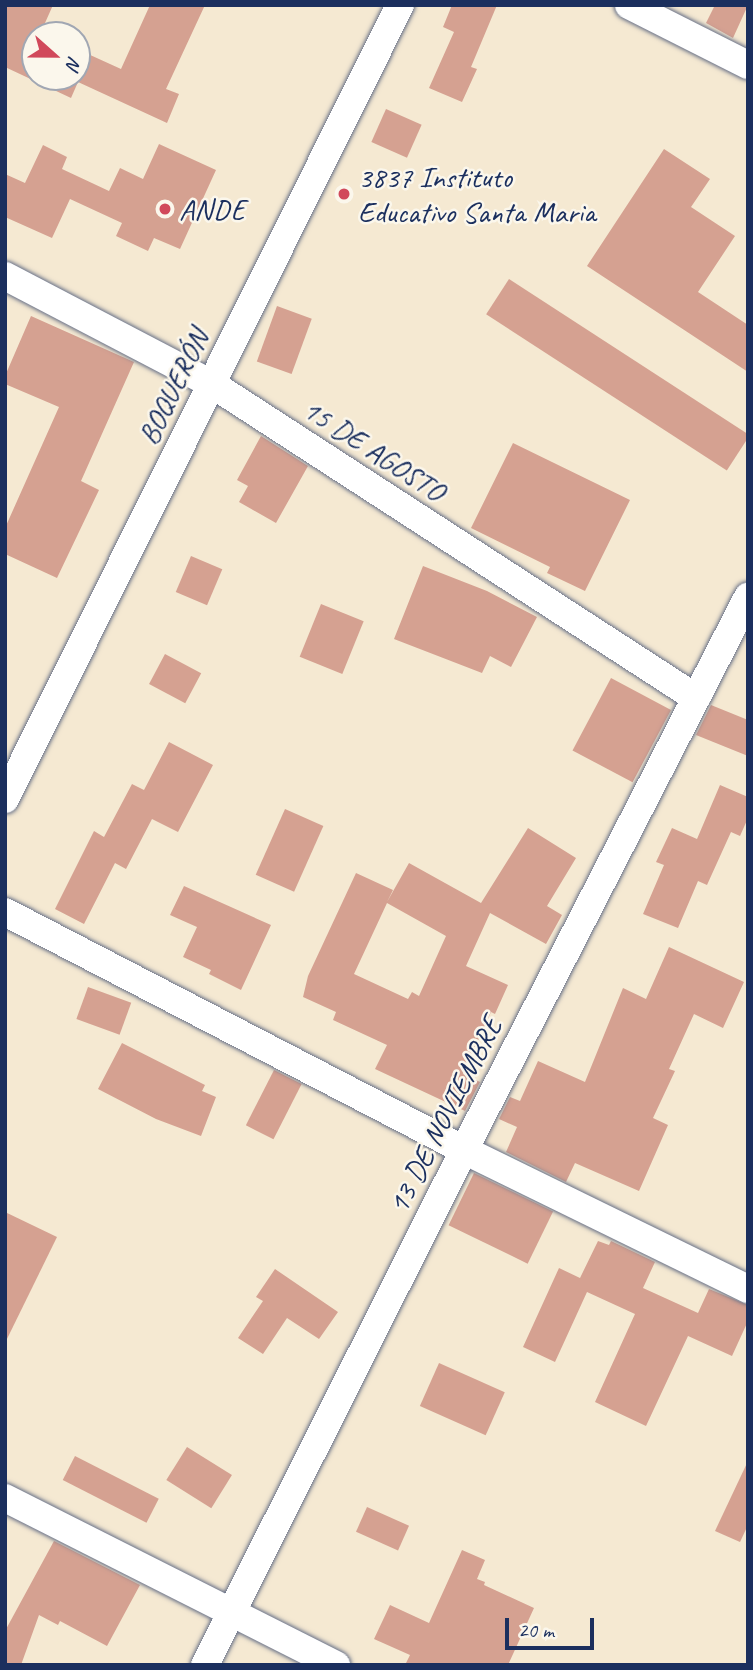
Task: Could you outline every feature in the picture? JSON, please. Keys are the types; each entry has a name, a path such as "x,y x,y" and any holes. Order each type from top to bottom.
{"street":[{"name":"BOQUERÓN","path":"5,799 400,5"},
{"path":"629,5 748,65"},
{"name":"15 DE AGOSTO","path":"5,276 212,384 696,698"},
{"name":"13 DE NOVIEMBRE","path":"205,1665 464,1150 696,698 744,615"},
{"path":"5,912 464,1150 748,1289"},
{"path":"5,1498 336,1665"}],"building":[{"path":"5,5 53,5 46,21 21,21 21,75 5,67"},
{"path":"150,5 205,5 166,89 179,94 167,123 91,88 91,55 121,69"},
{"path":"452,5 497,5 471,67 477,69 462,102 429,88 454,32 443,27"},
{"path":"715,5 748,5 733,38 706,23"},
{"path":"56,91 74,91 71,98"},
{"path":"386,109 422,125 407,158 371,142"},
{"path":"159,144 216,170 180,249 154,238 148,251 116,236 122,223 70,199 52,238 5,217 5,174 25,183 43,145 67,157 62,169 109,191 120,168 143,179"},
{"path":"664,149 710,179 691,207 735,236 698,292 748,325 748,372 587,266"},
{"path":"509,279 748,434 727,471 486,314"},
{"path":"277,306 312,319 292,374 257,361"},
{"path":"31,316 134,362 81,481 99,490 57,578 5,554 5,528 59,407 5,384 5,376"},
{"path":"261,436 308,466 276,523 239,502 248,486 237,480"},
{"path":"513,443 630,500 585,591 547,573 550,567 471,528"},
{"path":"191,556 222,569 207,605 176,592"},
{"path":"423,566 487,591 537,617 511,667 490,656 482,673 394,639"},
{"path":"321,604 364,621 342,674 300,657"},
{"path":"165,654 201,673 185,703 149,684"},
{"path":"611,678 671,710 633,782 573,750"},
{"path":"711,705 748,720 748,756 696,735"},
{"path":"169,742 213,765 178,832 152,819 126,869 115,863 84,924 55,909 94,831 104,837 132,784 144,790"},
{"path":"720,785 748,797 748,818 740,836 731,832 707,885 698,881 678,928 643,914 664,865 656,862 672,828 697,839"},
{"path":"285,809 323,826 294,892 256,875"},
{"path":"528,828 576,858 547,906 562,915 546,944 490,913 466,966 508,985 495,1014 491,1012 463,1074 480,1082 465,1111 375,1069 387,1045 333,1020 336,1012 303,997 308,976 356,873 393,890 387,902 409,863 481,903","holes":["387,903 446,936 419,996 412,992 408,999 354,974"]},
{"path":"184,886 271,925 241,990 209,974 211,970 183,957 197,927 170,915"},
{"path":"669,947 744,982 723,1028 694,1014 669,1069 675,1071 653,1118 668,1125 639,1191 575,1163 566,1182 506,1152 517,1127 499,1119 510,1097 520,1101 538,1061 585,1082 623,988 646,999"},
{"path":"88,987 131,1003 120,1035 76,1019"},
{"path":"122,1043 205,1085 202,1091 216,1097 201,1136 156,1119 98,1089"},
{"path":"274,1070 302,1084 273,1139 246,1125"},
{"path":"474,1173 553,1212 528,1264 449,1225"},
{"path":"5,1212 57,1237 5,1343"},
{"path":"598,1241 609,1245 611,1241 655,1262 643,1288 698,1313 709,1289 748,1305 748,1321 732,1356 688,1336 646,1426 595,1402 635,1314 587,1292 555,1362 523,1347 559,1268 580,1278"},
{"path":"275,1269 338,1312 319,1339 287,1318 263,1354 238,1338 263,1301 256,1297"},
{"path":"439,1363 505,1392 486,1435 420,1406"},
{"path":"187,1447 232,1475 211,1508 166,1480"},
{"path":"75,1456 159,1499 146,1523 63,1480"},
{"path":"748,1461 748,1525 740,1542 715,1531"},
{"path":"367,1507 409,1526 398,1550 356,1532"},
{"path":"54,1541 140,1585 107,1646 60,1621 58,1625 39,1615 21,1665 5,1665 5,1631"},
{"path":"462,1550 485,1560 477,1579 485,1582 484,1585 534,1608 508,1665 405,1665 410,1655 374,1639 390,1605 429,1623"}],"place":[{"name":"3837 Instituto Educativo Santa Maria","path":"344,194"},
{"name":"ANDE","path":"165,209"}]}
